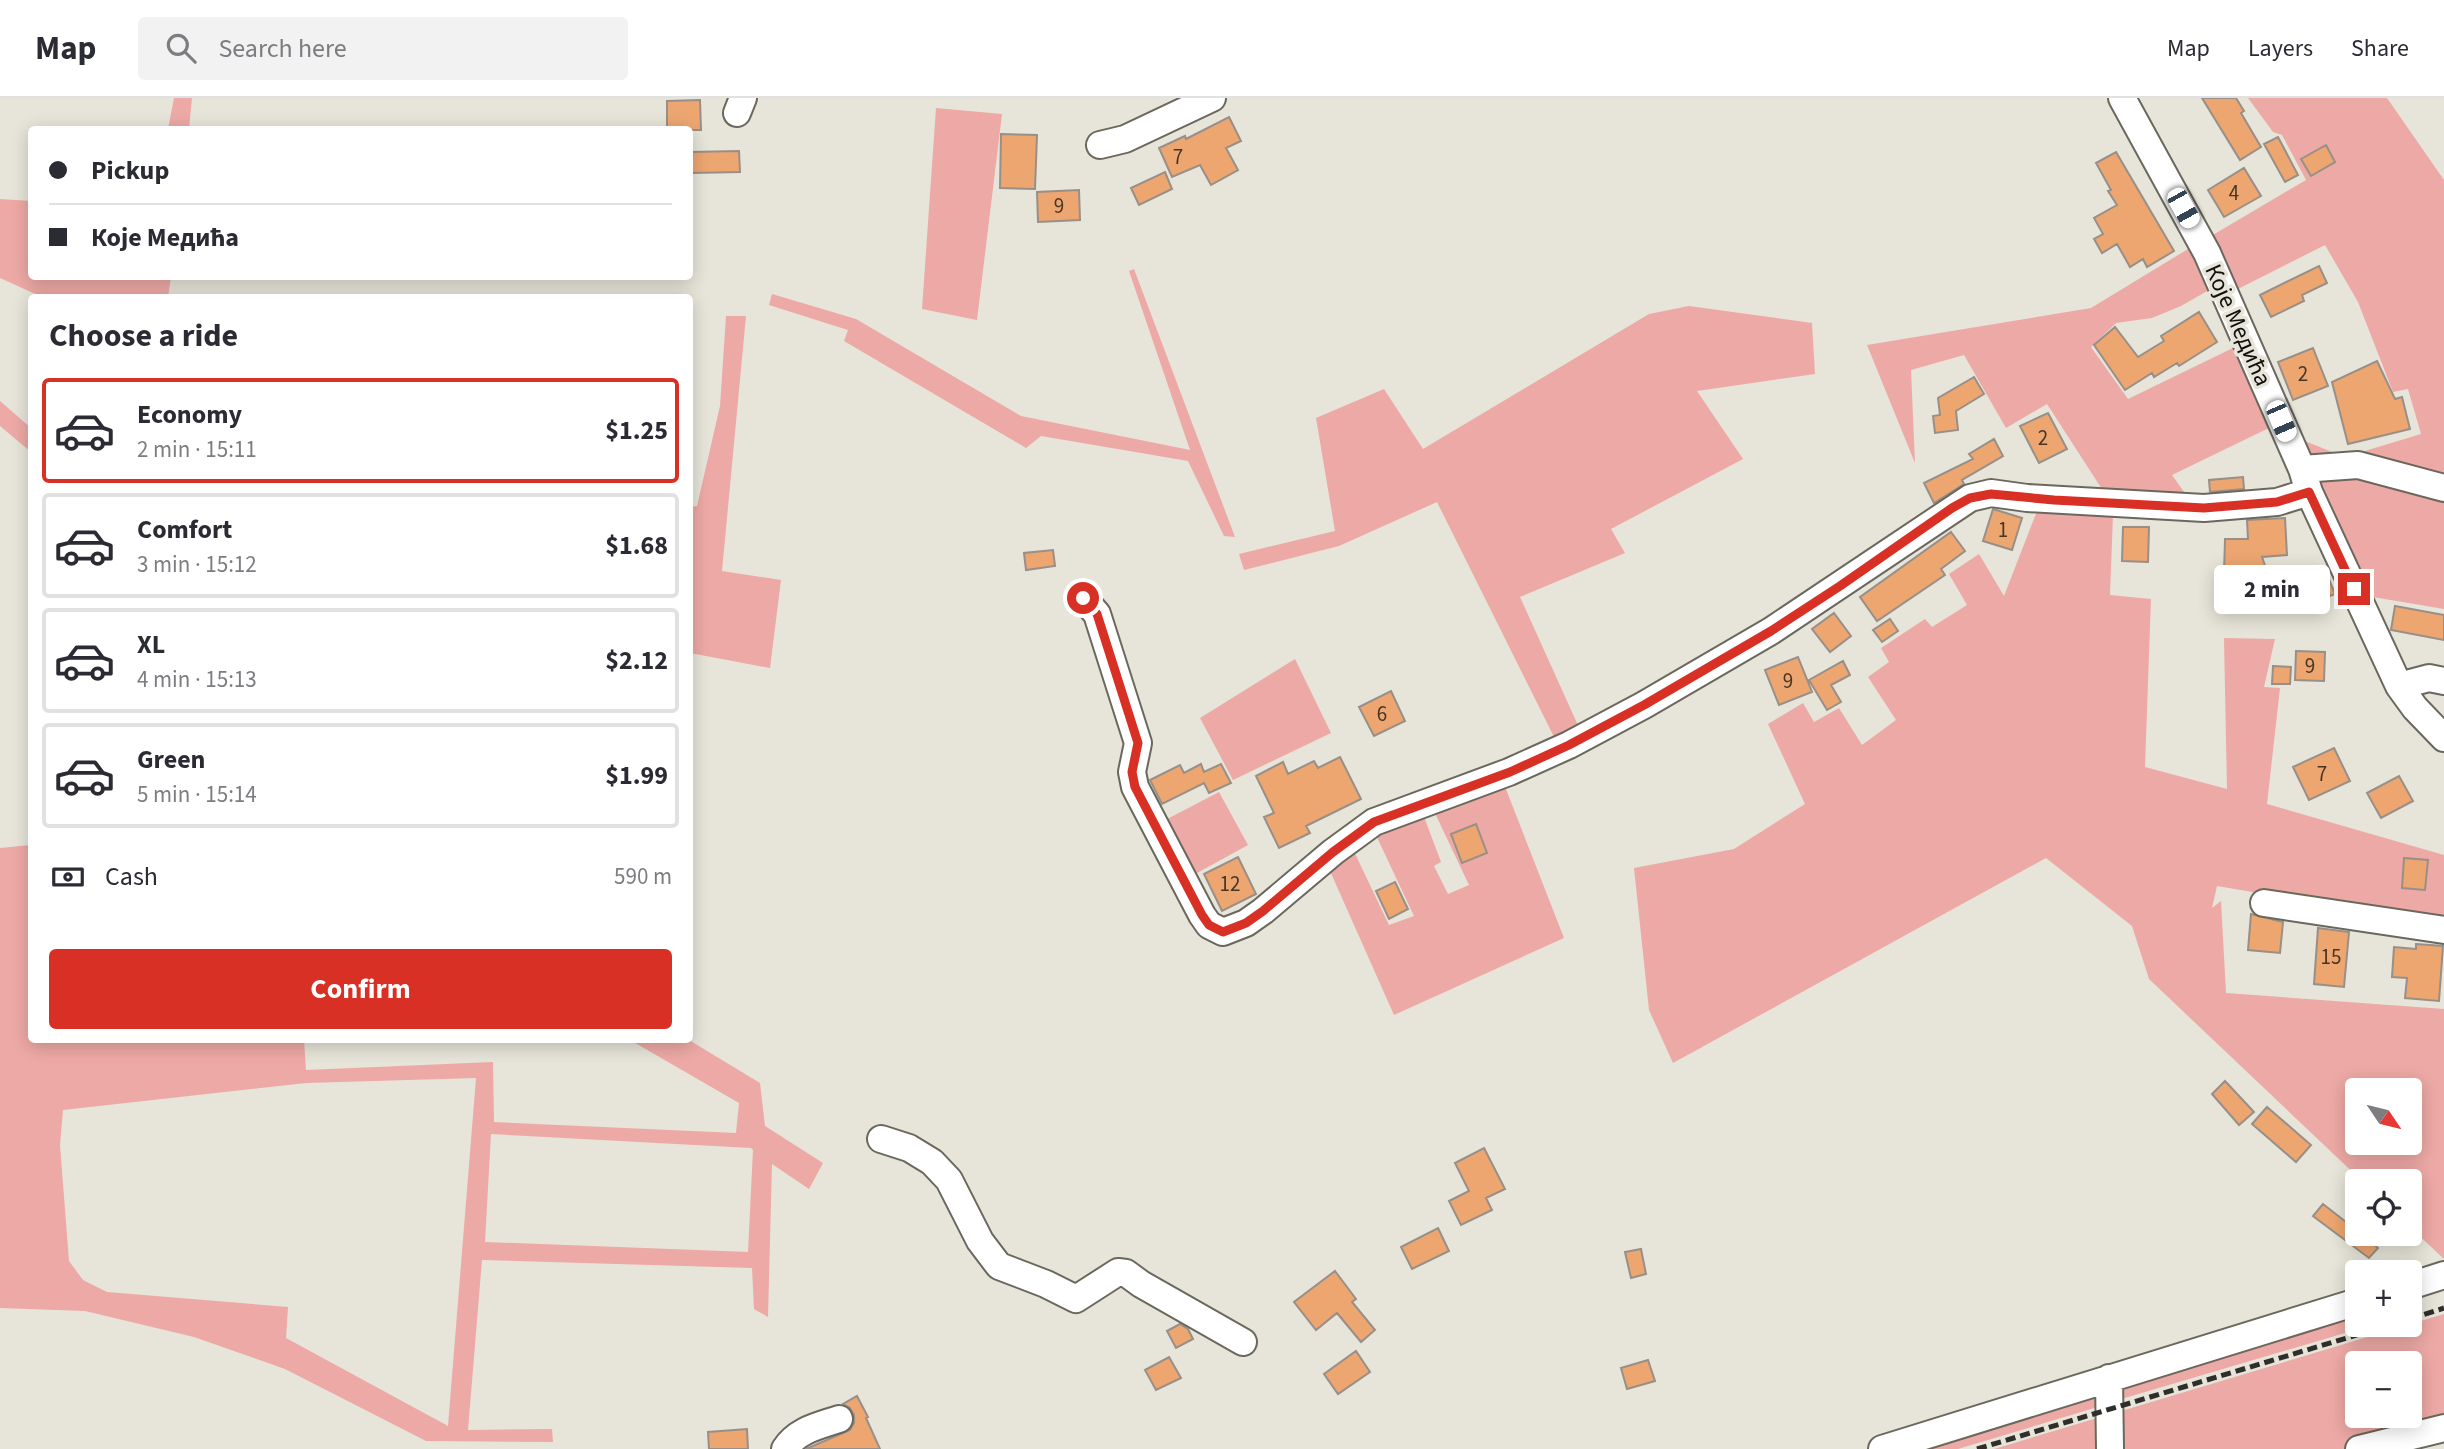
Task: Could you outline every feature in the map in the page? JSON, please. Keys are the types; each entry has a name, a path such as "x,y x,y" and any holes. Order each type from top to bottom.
{"street":[{"path":"1100,145 1125,139 1212,98"},
{"name":"Које Медића","path":"2122,98 2207,253 2305,480 2399,686 2421,716 2444,738"},
{"path":"1083,598 1097,614 1138,743 1132,772 1135,787 1202,915 1209,925 1223,932 1246,923 1263,911 1333,852 1374,822 1538,760 1644,705 1840,586 1952,508 1978,496 1991,494 2204,508 2277,502 2305,480 2358,465 2444,488"},
{"path":"2399,686 2429,678 2444,681"},
{"path":"2264,903 2444,930"},
{"path":"880,1139 909,1148 932,1162 948,1180 980,1241 999,1266 1076,1299 1118,1272 1126,1273 1243,1342"},
{"path":"2422,1282 2444,1275"},
{"path":"1882,1449 2345,1306"},
{"path":"2109,1378 2110,1449"},
{"path":"785,1449 791,1440 804,1431 839,1419"},
{"path":"2359,1449 2436,1436"}],"shaded area":[{"path":"174,98 192,98 189,126 169,126"},
{"path":"2248,98 2387,98 2444,180 2444,609 2361,595 2292,436 2345,457 2421,434 2408,389 2393,392 2358,302 2325,245 2232,292 2206,239 2306,180 2282,135 2273,132"},
{"path":"936,108 1002,114 977,320 922,309"},
{"path":"0,199 28,201 28,280 171,280 168,294 35,294 0,278"},
{"path":"2193,246 2216,286 2181,306 2152,318 2116,323 2091,347 2128,399 2237,346 2273,426 2172,475 2194,506 2109,500 2047,404 2006,428 1964,355 1911,370 1915,463 1867,345 2091,308"},
{"path":"1134,269 1235,537 1224,536 1188,461 1041,436 1026,448 844,341 848,330 769,305 772,294 856,319 1021,416 1190,450 1129,271"},
{"path":"1689,306 1812,323 1815,374 1697,391 1743,459 1611,529 1625,553 1520,597 1581,732 1558,745 1437,502 1339,546 1244,570 1239,554 1335,531 1316,418 1384,389 1423,449 1649,314"},
{"path":"726,316 746,316 722,571 781,580 770,668 693,654 693,507 697,506 720,406"},
{"path":"0,401 28,425 28,449 0,426"},
{"path":"2039,506 2113,514 2110,595 2151,599 2145,767 2227,789 2224,638 2275,639 2264,687 2280,688 2267,804 2444,855 2444,921 2384,914 2217,886 2212,908 2221,901 2226,993 2444,1009 2444,1259 2422,1238 2422,1169 2349,1169 2149,979 2132,926 2046,858 1673,1063 1649,1010 1634,868 1734,849 1805,804 1768,724 1803,703 1814,722 1839,708 1862,745 1896,720 1868,677 1889,662 1881,648 1925,619 1932,627 1967,605 1949,574 1979,554 2004,596"},
{"path":"1295,659 1331,733 1233,780 1200,718"},
{"path":"1502,779 1564,938 1394,1015 1326,862 1350,843 1389,925 1414,916 1375,833 1423,814 1441,862 1434,866 1448,894 1469,885 1433,809"},
{"path":"1219,792 1248,845 1179,883 1148,829"},
{"path":"28,845 28,1043 304,1043 306,1070 493,1062 494,1122 736,1133 739,1103 635,1043 693,1042 760,1083 765,1126 823,1163 809,1189 772,1164 768,1317 754,1309 752,1268 482,1260 468,1430 552,1429 553,1442 426,1441 285,1369 194,1337 85,1311 0,1308 0,848","holes":["476,1078 448,1426 286,1338 288,1307 107,1292 83,1280 69,1261 60,1145 63,1110 306,1083","491,1134 751,1148 748,1252 485,1242"]},
{"path":"2444,1314 2444,1423 2343,1449 2119,1449 2118,1412 2367,1337 2422,1337 2422,1321"},
{"path":"2345,1316 2345,1333 2118,1400 2118,1385"},
{"path":"2095,1396 2101,1406 1958,1449 1906,1449"},
{"path":"2104,1416 2105,1449 1994,1449"}],"building":[{"path":"2202,98 2236,98 2244,111 2241,113 2261,147 2240,160"},
{"path":"700,100 701,130 693,130 693,126 667,126 667,101"},
{"path":"1229,117 1241,141 1226,148 1238,170 1211,185 1200,165 1172,177 1159,148 1185,136 1186,139"},
{"path":"1001,134 1037,135 1035,189 1000,188"},
{"path":"2278,137 2298,175 2285,182 2264,144"},
{"path":"2326,145 2335,162 2311,176 2301,159"},
{"path":"739,151 740,172 693,173 693,152"},
{"path":"2116,152 2174,251 2147,267 2143,259 2130,267 2117,244 2102,253 2094,239 2103,234 2094,218 2117,205 2096,163"},
{"path":"2244,168 2261,196 2224,217 2208,190"},
{"path":"1165,172 1172,189 1139,205 1131,188"},
{"path":"1079,190 1080,220 1038,222 1037,192"},
{"path":"2319,266 2327,283 2302,295 2304,301 2271,317 2260,295"},
{"path":"2199,312 2217,342 2179,366 2177,363 2154,377 2152,373 2125,390 2094,345 2115,327 2138,357 2164,341 2161,336"},
{"path":"2313,348 2328,386 2293,400 2278,362"},
{"path":"2377,361 2395,399 2402,397 2410,429 2348,444 2332,382"},
{"path":"1974,377 1984,394 1956,411 1958,430 1935,433 1933,416 1940,415 1938,398"},
{"path":"2048,413 2067,449 2039,463 2020,426"},
{"path":"1994,439 2003,456 1962,480 1964,484 1934,503 1924,483 1973,459 1969,454"},
{"path":"2243,477 2244,489 2210,492 2209,480"},
{"path":"1993,509 2022,518 2012,550 1983,541"},
{"path":"2285,518 2287,555 2262,557 2268,574 2224,573 2225,539 2248,539 2247,520"},
{"path":"2123,527 2149,527 2148,562 2122,561"},
{"path":"1951,532 1965,551 1941,569 1945,575 1877,621 1860,597"},
{"path":"1053,550 1055,566 1026,570 1024,553"},
{"path":"2326,572 2335,594 2308,605 2299,582"},
{"path":"2395,606 2444,615 2444,640 2391,630"},
{"path":"1834,613 1851,636 1830,652 1812,629"},
{"path":"1890,619 1898,631 1882,642 1873,630"},
{"path":"2296,651 2325,652 2324,681 2295,680"},
{"path":"1798,657 1812,692 1779,705 1765,670"},
{"path":"1843,661 1850,675 1831,685 1841,702 1827,710 1809,680"},
{"path":"2273,666 2291,667 2290,684 2272,684"},
{"path":"1391,691 1405,721 1374,736 1359,707"},
{"path":"2334,748 2350,781 2309,800 2293,767"},
{"path":"1340,757 1361,799 1306,826 1310,833 1279,848 1264,817 1274,813 1256,776 1283,762 1288,774 1314,761 1318,768"},
{"path":"1201,764 1204,772 1221,764 1231,783 1209,793 1204,783 1162,804 1150,780 1180,765 1184,773"},
{"path":"2399,776 2413,801 2381,818 2367,793"},
{"path":"1476,824 1487,853 1462,863 1451,834"},
{"path":"1238,857 1256,894 1222,911 1204,874"},
{"path":"2404,858 2428,860 2425,890 2402,888"},
{"path":"1395,882 1408,909 1389,919 1376,891"},
{"path":"2251,914 2283,922 2280,953 2248,950"},
{"path":"2318,928 2349,932 2344,987 2314,984"},
{"path":"2416,944 2443,946 2439,1001 2405,998 2407,978 2392,977 2394,947 2416,949"},
{"path":"2225,1081 2254,1112 2239,1125 2212,1094"},
{"path":"2267,1107 2311,1145 2296,1162 2252,1124"},
{"path":"1484,1148 1505,1189 1486,1198 1492,1210 1461,1225 1449,1201 1469,1191 1455,1163"},
{"path":"2323,1204 2345,1221 2345,1240 2313,1216"},
{"path":"1438,1228 1449,1251 1412,1269 1401,1247"},
{"path":"2353,1246 2376,1246 2378,1248 2369,1258"},
{"path":"1641,1249 1646,1274 1631,1278 1625,1252"},
{"path":"1335,1271 1356,1299 1352,1302 1375,1330 1361,1342 1337,1313 1316,1330 1294,1302"},
{"path":"1180,1324 1188,1329 1193,1339 1176,1348 1167,1331"},
{"path":"1356,1351 1370,1372 1338,1394 1324,1374"},
{"path":"1169,1357 1181,1378 1156,1390 1145,1370"},
{"path":"1648,1360 1655,1381 1627,1389 1621,1368"},
{"path":"857,1396 880,1449 806,1449 850,1430 854,1415 850,1408 843,1404"},
{"path":"747,1429 748,1449 709,1449 708,1432"}],"railway":[{"path":"2422,1315 2444,1308"},
{"path":"1977,1449 2350,1337"}],"route":[{"path":"1083,598 1097,614 1138,743 1132,772 1135,787 1202,915 1209,925 1223,932 1246,923 1263,911 1365,827 1538,760 1644,705 1771,631 1970,498 1991,494 2204,508 2277,502 2309,492 2354,589"}]}
